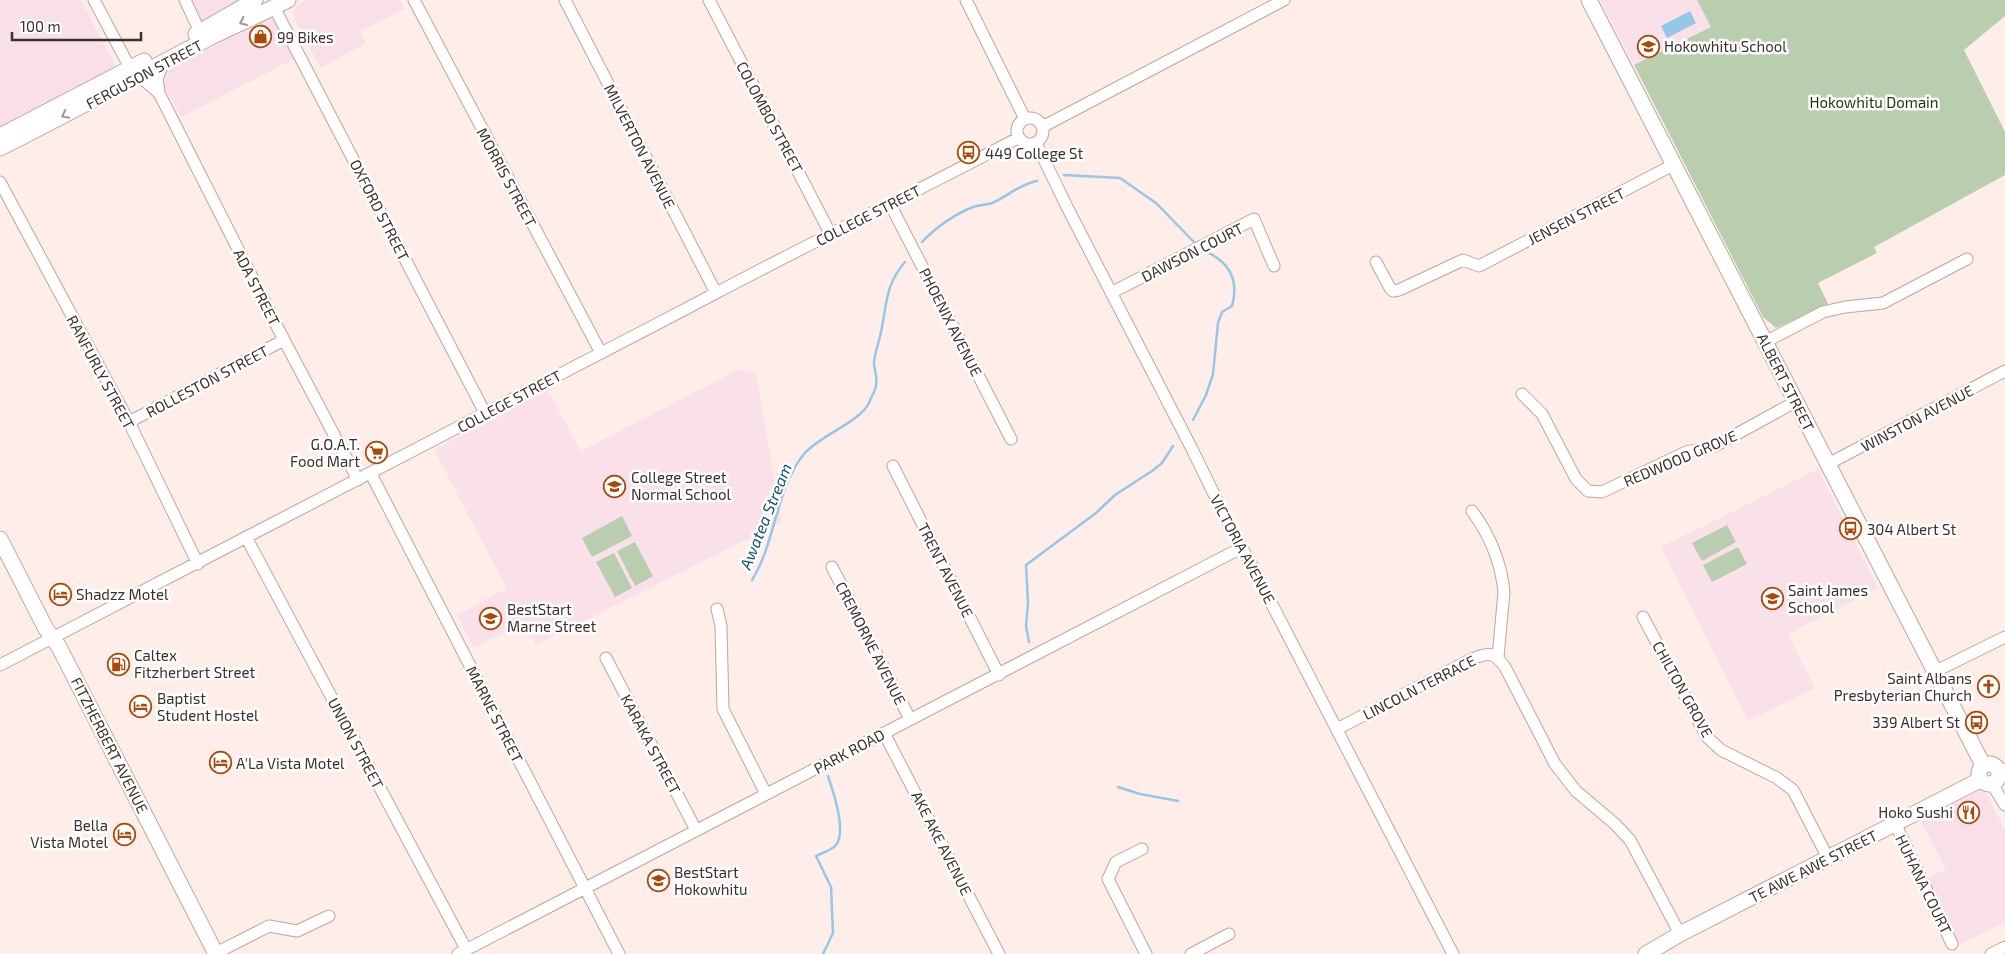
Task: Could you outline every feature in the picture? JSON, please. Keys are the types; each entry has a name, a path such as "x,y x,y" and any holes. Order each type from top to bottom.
{"main road":[{"name":"FERGUSON STREET","path":"0,136 134,72 255,0"},
{"name":"ALBERT STREET","path":"1589,0 1984,765 1979,771 1994,776"},
{"name":"FERGUSON STREET","path":"0,148 109,92 134,72 163,62 281,4"},
{"name":"FITZHERBERT AVENUE","path":"0,539 46,629 59,646 216,954"},
{"name":"TE AWE AWE STREET","path":"1646,954 1680,934 1895,823 1994,776"}],"street":[{"path":"94,0 134,72"},
{"path":"184,0 200,32"},
{"name":"MORRIS STREET","path":"414,0 600,353"},
{"name":"MILVERTON AVENUE","path":"565,0 716,293"},
{"name":"COLOMBO STREET","path":"709,0 830,234"},
{"path":"966,0 1025,119"},
{"path":"1042,127 1284,0"},
{"name":"OXFORD STREET","path":"281,4 485,413"},
{"path":"159,93 157,79 163,62"},
{"name":"ADA STREET","path":"134,72 159,93 284,340 358,480"},
{"path":"1034,118 1042,127 1042,136 1036,143 1028,144 1018,138 1018,124 1025,119 1034,118"},
{"name":"COLLEGE STREET","path":"0,665 1018,138"},
{"name":"VICTORIA AVENUE","path":"1036,143 1241,548 1453,954"},
{"name":"JENSEN STREET","path":"1376,262 1393,291 1399,290 1463,260 1479,266 1673,165"},
{"name":"RANFURLY STREET","path":"0,182 129,422 198,564"},
{"name":"PHOENIX AVENUE","path":"890,204 1011,439"},
{"name":"DAWSON COURT","path":"1111,293 1254,219 1274,266"},
{"path":"1765,342 1823,312 1884,303 1967,259"},
{"name":"ROLLESTON STREET","path":"129,422 284,340"},
{"name":"WINSTON AVENUE","path":"1828,464 2005,371"},
{"name":"REDWOOD GROVE","path":"1522,394 1542,414 1576,479 1588,491 1602,492 1686,452 1715,446 1795,402"},
{"name":"TRENT AVENUE","path":"893,466 999,674"},
{"name":"MARNE STREET","path":"371,474 619,954"},
{"path":"1472,511 1495,551 1503,581 1504,592 1498,657"},
{"name":"UNION STREET","path":"246,537 462,952"},
{"name":"PARK ROAD","path":"462,952 1241,548"},
{"name":"CREMORNE AVENUE","path":"832,566 910,719"},
{"path":"717,609 721,626 723,709 766,794"},
{"name":"CHILTON GROVE","path":"1643,617 1706,737 1721,750 1777,778 1792,790 1828,858"},
{"path":"1936,671 2005,637"},
{"name":"LINCOLN TERRACE","path":"1337,729 1472,659 1490,655 1498,657 1506,667 1555,764 1576,791 1615,824 1630,840 1680,934"},
{"name":"KARAKA STREET","path":"606,658 696,830"},
{"name":"AKE AKE AVENUE","path":"884,732 999,954"},
{"path":"1994,776 2005,805"},
{"name":"HUHANA COURT","path":"1895,823 1952,944"},
{"path":"1142,849 1116,862 1108,879 1146,954"},
{"path":"216,954 268,926 297,931 329,916"},
{"path":"1191,954 1229,934"},
{"path":"1991,954 2005,947"}],"shaded area":[{"path":"0,0 81,0 117,69 0,129"},
{"path":"189,0 249,0 202,25"},
{"path":"307,0 400,0 404,9 360,31 366,43 321,68 294,19 295,7"},
{"name":"Hokowhitu School","path":"1600,0 1697,0 1711,27 1634,65"},
{"path":"273,17 294,59 181,117 164,86 166,70"},
{"name":"College Street Normal School","path":"744,370 756,374 782,522 536,645 524,622 474,648 457,615 507,588 434,450 547,389 581,451 736,371"},
{"name":"Saint James School","path":"1818,469 1878,588 1788,634 1815,688 1748,721 1661,547"},
{"path":"1979,791 1986,793 2005,830 2005,922 1959,945 1927,878 1946,869 1921,821"}],"green space":[{"name":"Hokowhitu Domain","path":"1697,0 2005,0 2005,16 1964,50 2005,132 2005,175 1874,247 1877,253 1818,283 1828,304 1776,328 1763,317 1634,65 1711,27"},
{"path":"622,516 632,536 592,557 582,538"},
{"path":"1727,525 1736,542 1702,561 1692,543"},
{"path":"635,542 653,576 635,586 617,551"},
{"path":"1738,547 1747,564 1712,582 1703,565"},
{"path":"614,553 632,588 615,597 596,562"}],"water":[{"path":"1690,11 1696,23 1667,38 1661,26"}],"waterway":[{"name":"Awatea Stream","path":"1064,175 1120,178 1156,203 1194,242"},
{"name":"Awatea Stream","path":"922,242 959,213 973,207 992,203 1025,185 1037,181"},
{"path":"1193,420 1206,395 1213,374 1218,323 1222,312 1232,306 1234,297 1233,281 1227,267 1215,256 1207,252"},
{"name":"Awatea Stream","path":"752,580 760,565 781,500 794,468 811,447 848,423 864,410 869,403 876,387 875,354 890,287 898,270 905,262"},
{"name":"Awatea Stream","path":"1029,642 1026,626 1028,603 1026,565 1096,513 1115,495 1162,463 1173,446"},
{"name":"Awatea Stream","path":"823,954 833,933 831,887 816,856 836,845 840,830 838,811 828,776"},
{"path":"1118,787 1140,794 1178,801"}],"place":[{"name":"99 Bikes","path":"261,37"},
{"name":"Hokowhitu School","path":"1648,46"},
{"name":"449 College St","path":"969,153"},
{"name":"G.O.A.T. Food Mart","path":"376,453"},
{"name":"College Street Normal School","path":"615,486"},
{"name":"304 Albert St","path":"1851,529"},
{"name":"Shadzz Motel","path":"60,594"},
{"name":"Saint James School","path":"1772,599"},
{"name":"BestStart Marne Street","path":"491,618"},
{"name":"Caltex Fitzherbert Street","path":"118,664"},
{"name":"Saint Albans Presbyterian Church","path":"1988,687"},
{"name":"Baptist Student Hostel","path":"141,707"},
{"name":"339 Albert St","path":"1976,722"},
{"name":"A'La Vista Motel","path":"220,763"},
{"name":"Hoko Sushi","path":"1969,812"},
{"name":"Bella Vista Motel","path":"124,834"},
{"name":"BestStart Hokowhitu","path":"658,881"}]}
